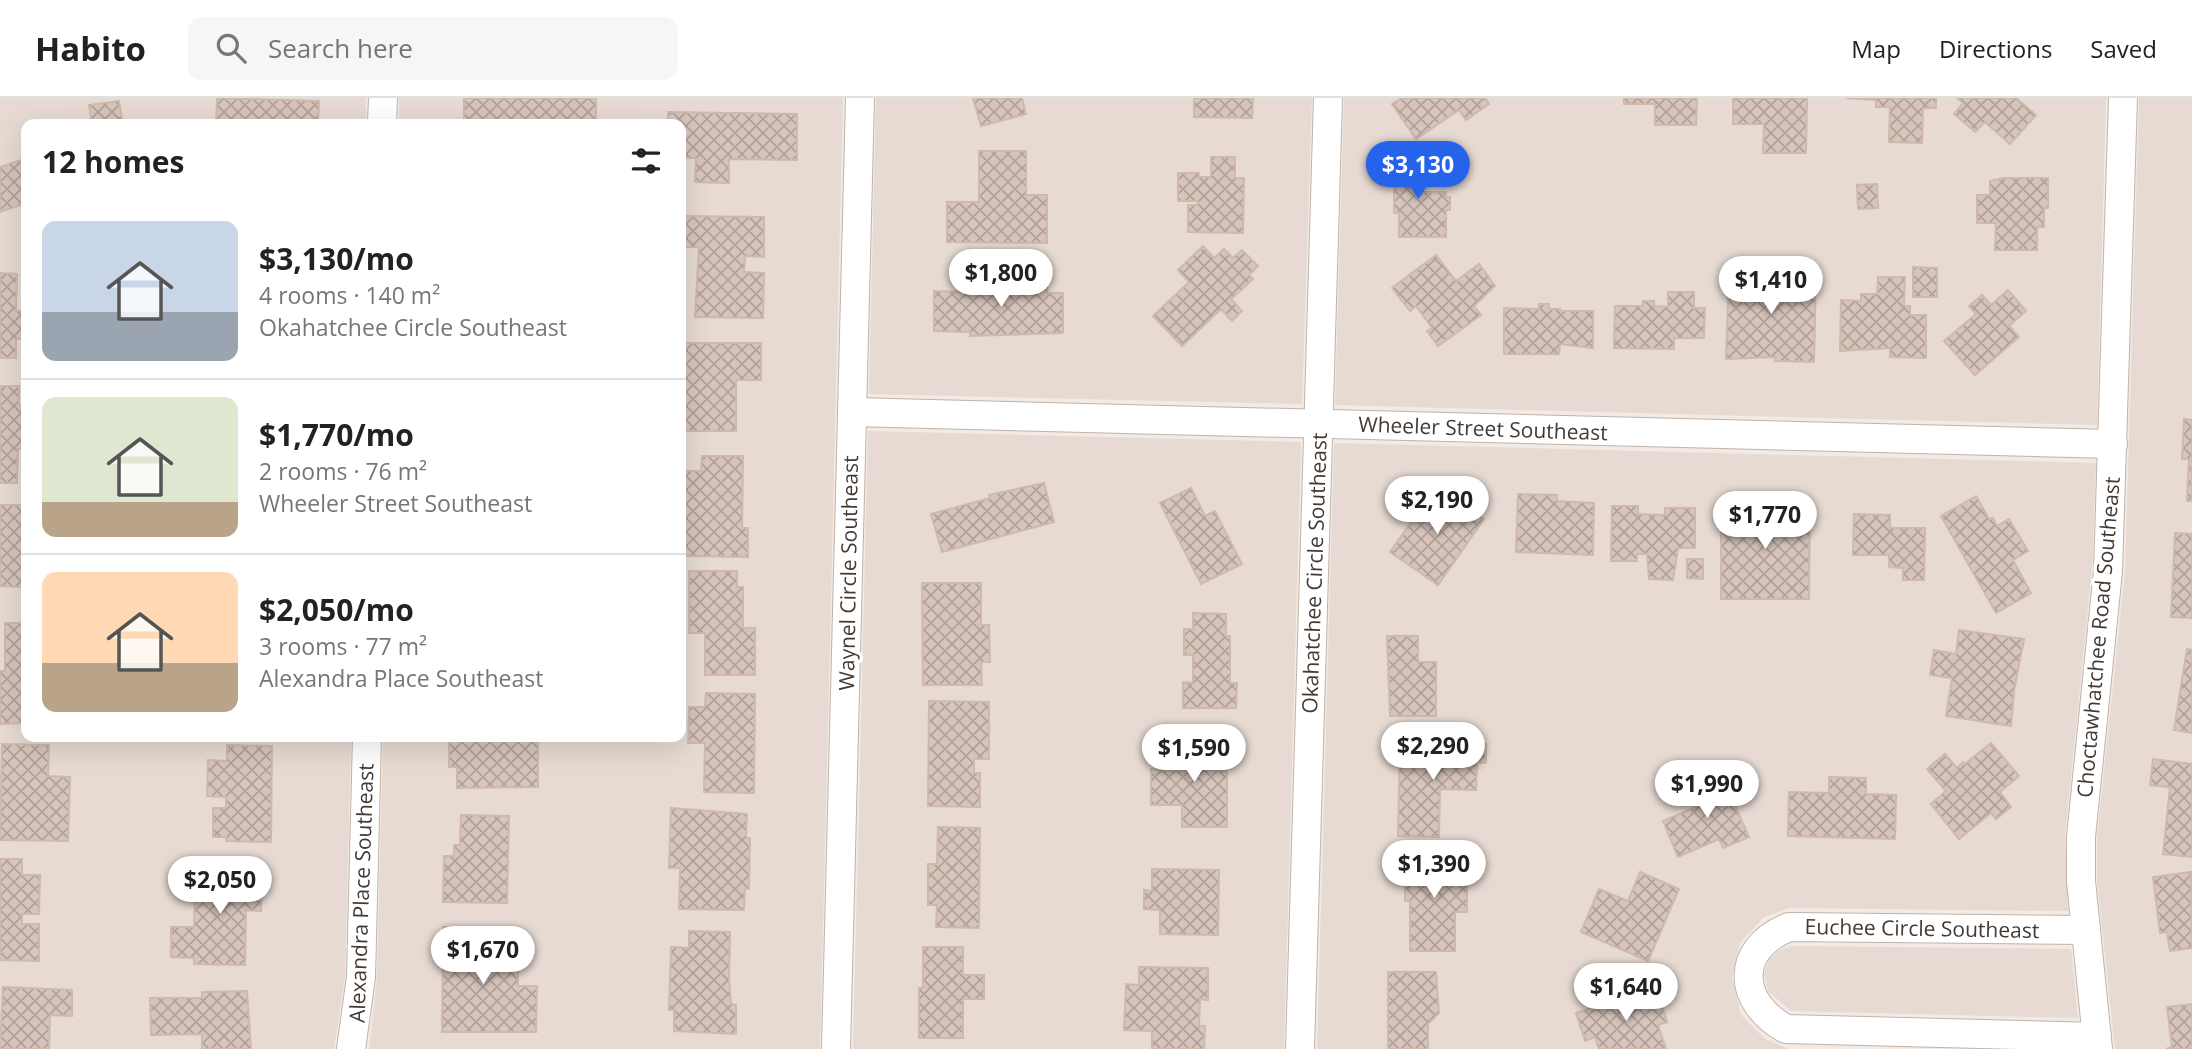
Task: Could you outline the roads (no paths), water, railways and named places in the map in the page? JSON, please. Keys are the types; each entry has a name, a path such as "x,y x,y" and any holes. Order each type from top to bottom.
{"street":[{"path":"382,119 383,98"},
{"name":"Waynel Circle Southeast","path":"836,1049 860,98"},
{"name":"Okahatchee Circle Southeast","path":"1300,1049 1328,98"},
{"name":"Choctawhatchee Road Southeast","path":"2098,1043 2086,930 2081,837 2108,571 2123,98"},
{"name":"Wheeler Street Southeast","path":"852,412 2113,444"},
{"name":"Alexandra Place Southeast","path":"351,1049 361,977 367,742"},
{"name":"Euchee Circle Southeast","path":"2086,930 1789,927 1769,935 1755,949 1748,973 1753,1001 1772,1022 1786,1029 1801,1032 2098,1043"}]}
